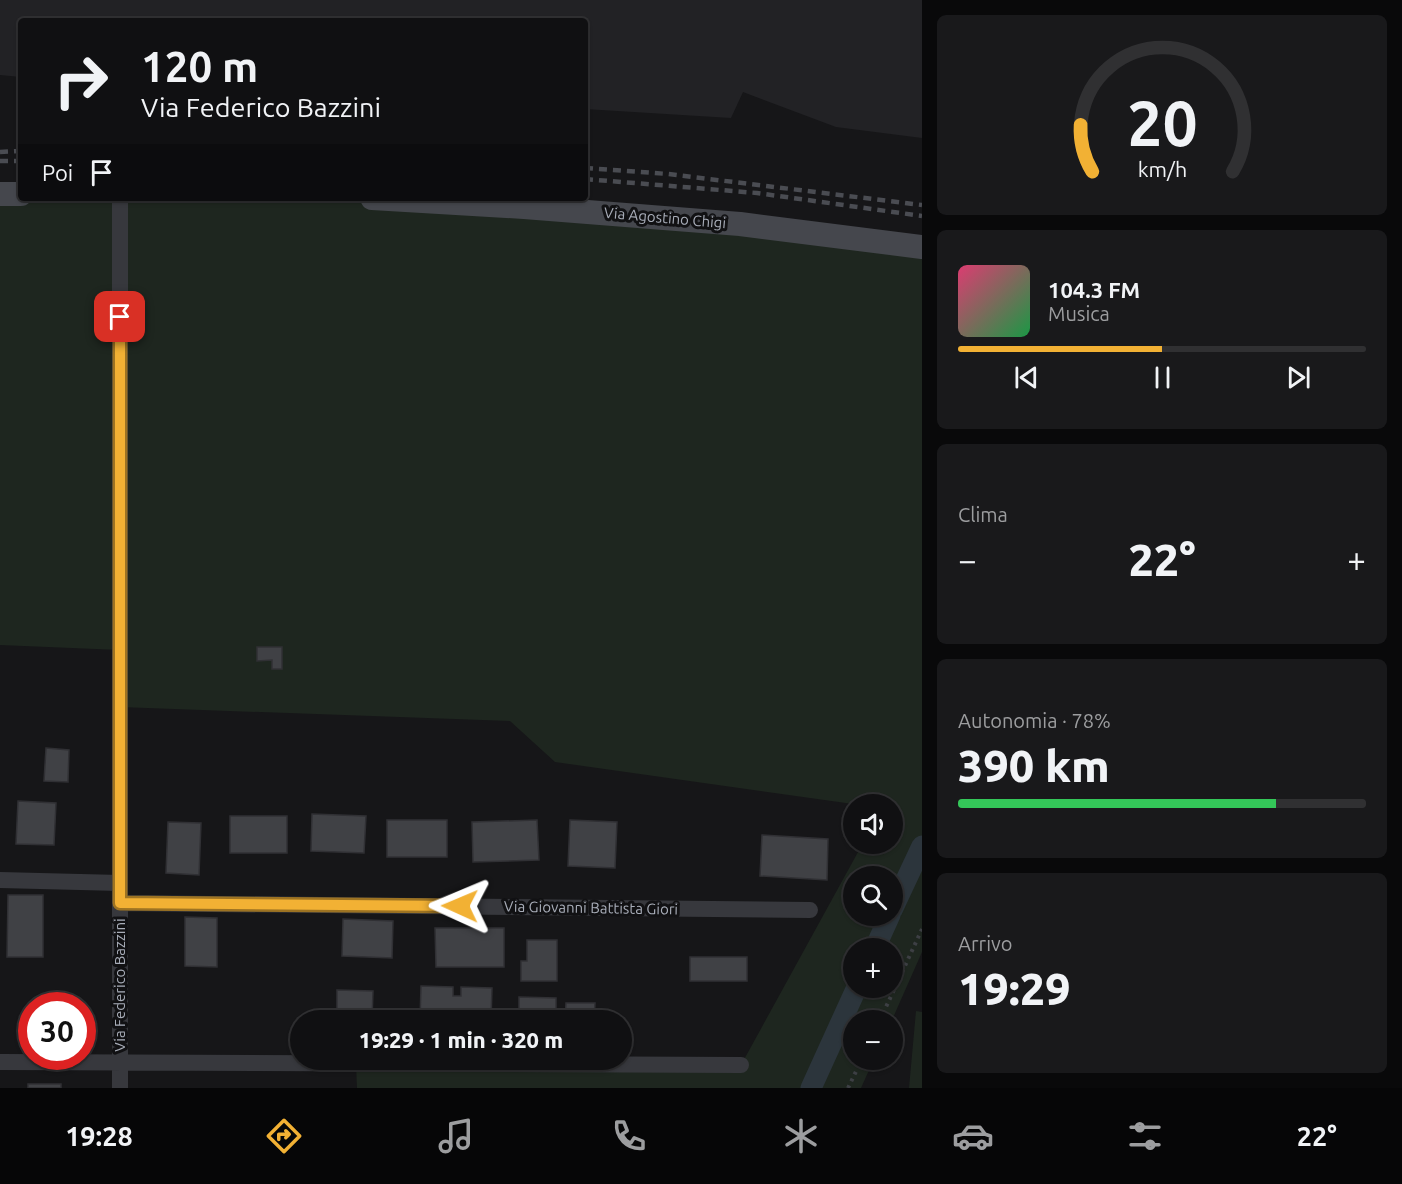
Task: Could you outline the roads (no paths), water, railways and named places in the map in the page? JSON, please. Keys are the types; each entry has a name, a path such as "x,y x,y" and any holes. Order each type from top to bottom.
{"street":[{"path":"0,194 18,194"},
{"name":"Via Federico Bazzini","path":"120,201 120,1088"},
{"name":"Via Agostino Chigi","path":"423,201 740,224 922,247"},
{"path":"0,880 120,883"},
{"name":"Via Giovanni Battista Giori","path":"120,903 810,910"},
{"path":"0,1062 741,1065"}],"waterway":[{"path":"903,887 922,846"},
{"path":"880,938 885,926"},
{"path":"811,1088 852,998"}],"railway":[{"path":"0,152 18,151"},
{"path":"0,161 18,161"},
{"path":"588,168 668,174 922,205"},
{"path":"588,179 757,193 922,216"}]}
